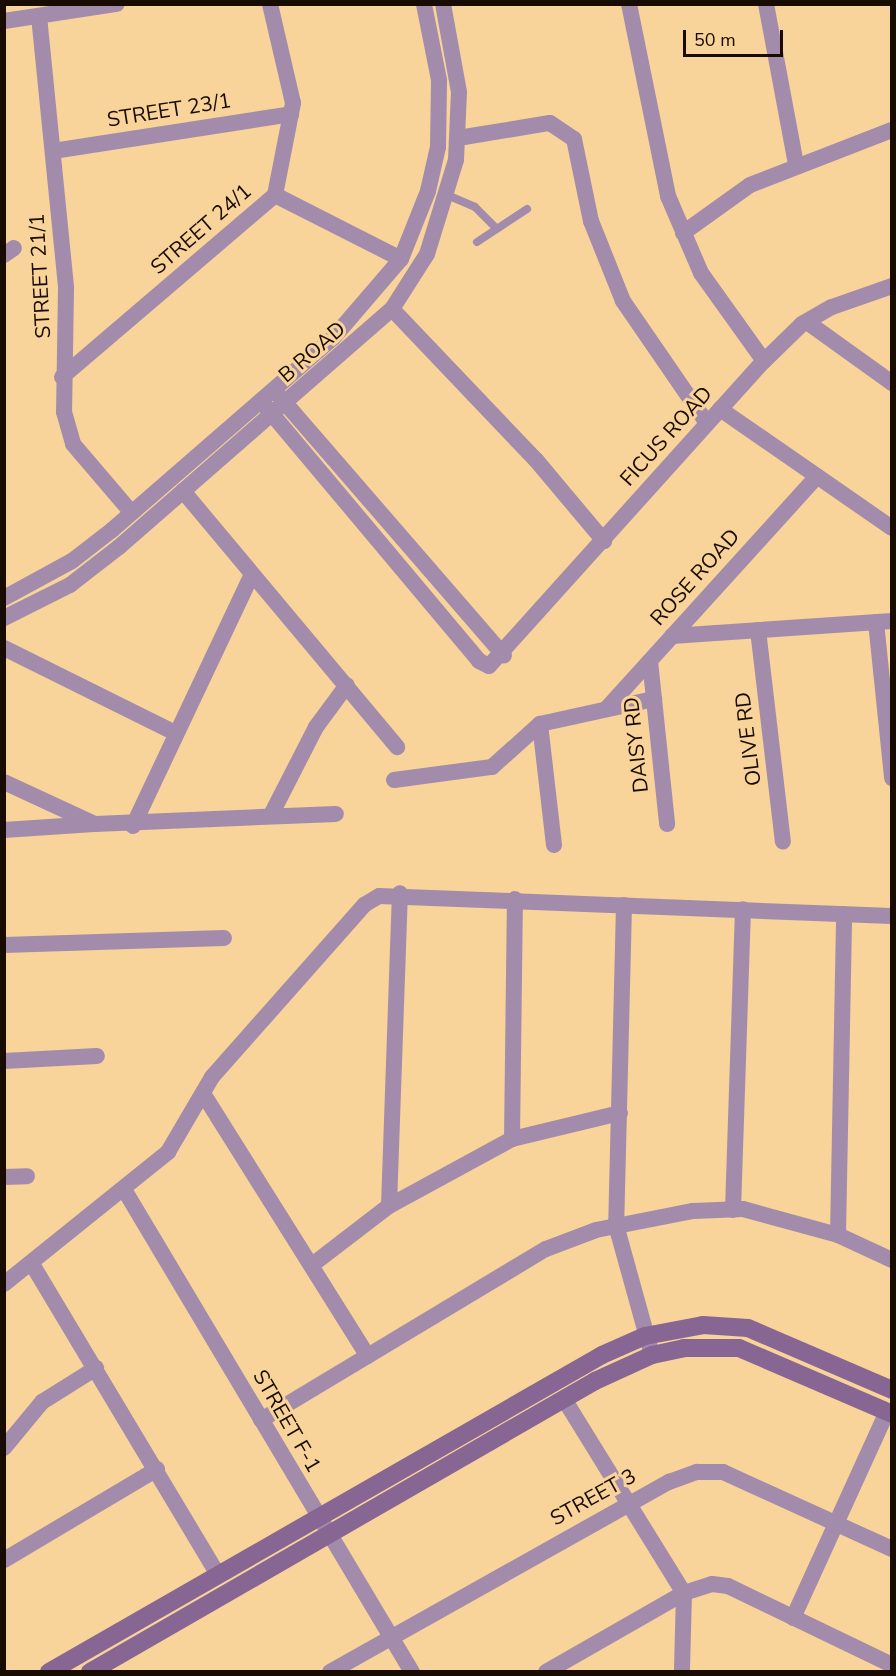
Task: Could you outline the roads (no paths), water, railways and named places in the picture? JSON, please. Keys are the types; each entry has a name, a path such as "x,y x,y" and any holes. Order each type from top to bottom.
{"street":[{"path":"4,21 117,4"},
{"name":"STREET 24/1","path":"62,377 275,195 291,114 270,4"},
{"path":"629,4 668,196 701,273 764,361"},
{"path":"766,4 796,164"},
{"path":"425,8 449,6"},
{"name":"B ROAD","path":"4,618 70,585 280,409 392,309 427,254 447,195 458,138 459,92 449,6"},
{"name":"B ROAD","path":"4,598 72,561 274,390 333,338 401,259 425,200 438,147 439,80 425,8"},
{"name":"STREET 21/1","path":"39,16 67,316 62,377 73,444 131,512"},
{"name":"STREET 23/1","path":"53,151 291,114"},
{"path":"458,138 550,123 574,139 594,230 623,301 706,423"},
{"path":"683,233 712,208 796,164 891,130"},
{"path":"275,195 401,259"},
{"name":"FICUS ROAD","path":"280,409 504,656 706,423 764,361 807,322 832,307 891,286"},
{"path":"392,309 536,460 604,541"},
{"path":"807,322 891,383"},
{"path":"274,390 280,409"},
{"path":"261,401 280,409"},
{"path":"720,409 891,528"},
{"name":"ROSE ROAD","path":"607,708 817,476"},
{"path":"183,491 251,576 347,685 397,747"},
{"path":"133,826 251,576"},
{"path":"672,636 884,621 891,778"},
{"name":"OLIVE RD","path":"758,630 783,842"},
{"path":"4,648 175,733"},
{"name":"DAISY RD","path":"650,661 667,824"},
{"path":"271,815 316,727 347,685"},
{"path":"394,780 492,768 540,724 654,699"},
{"path":"540,724 554,846"},
{"path":"4,782 95,824"},
{"path":"4,830 95,824 133,826 271,815 336,814"},
{"path":"389,1206 400,893"},
{"path":"4,1284 125,1191 168,1152 204,1095 212,1077 364,905 400,893 891,916"},
{"path":"512,1139 515,899"},
{"path":"624,905 616,1225 652,1355"},
{"path":"733,1210 743,909"},
{"path":"838,1235 844,914"},
{"path":"4,945 224,938"},
{"path":"4,1061 97,1056"},
{"path":"204,1095 368,1356"},
{"path":"312,1265 389,1206 512,1139 620,1113"},
{"path":"4,1177 27,1176"},
{"name":"STREET F-1","path":"125,1191 317,1519 412,1671"},
{"path":"261,1420 546,1249 616,1225 733,1210 791,1219 838,1235 891,1260"},
{"path":"32,1264 157,1469 218,1575"},
{"path":"49,1671 602,1354 645,1336 703,1325 748,1328 891,1390"},
{"path":"90,1671 564,1399 652,1355 684,1348 739,1348 889,1413 793,1618"},
{"path":"4,1448 42,1402 96,1368"},
{"path":"564,1399 684,1593 682,1671"},
{"path":"4,1560 157,1469"},
{"name":"STREET 3","path":"330,1671 669,1482 723,1472 891,1549"},
{"path":"546,1671 684,1593 728,1586 891,1665"}],"lane":[{"path":"447,195 475,207 496,228"},
{"path":"477,242 527,208"}]}
